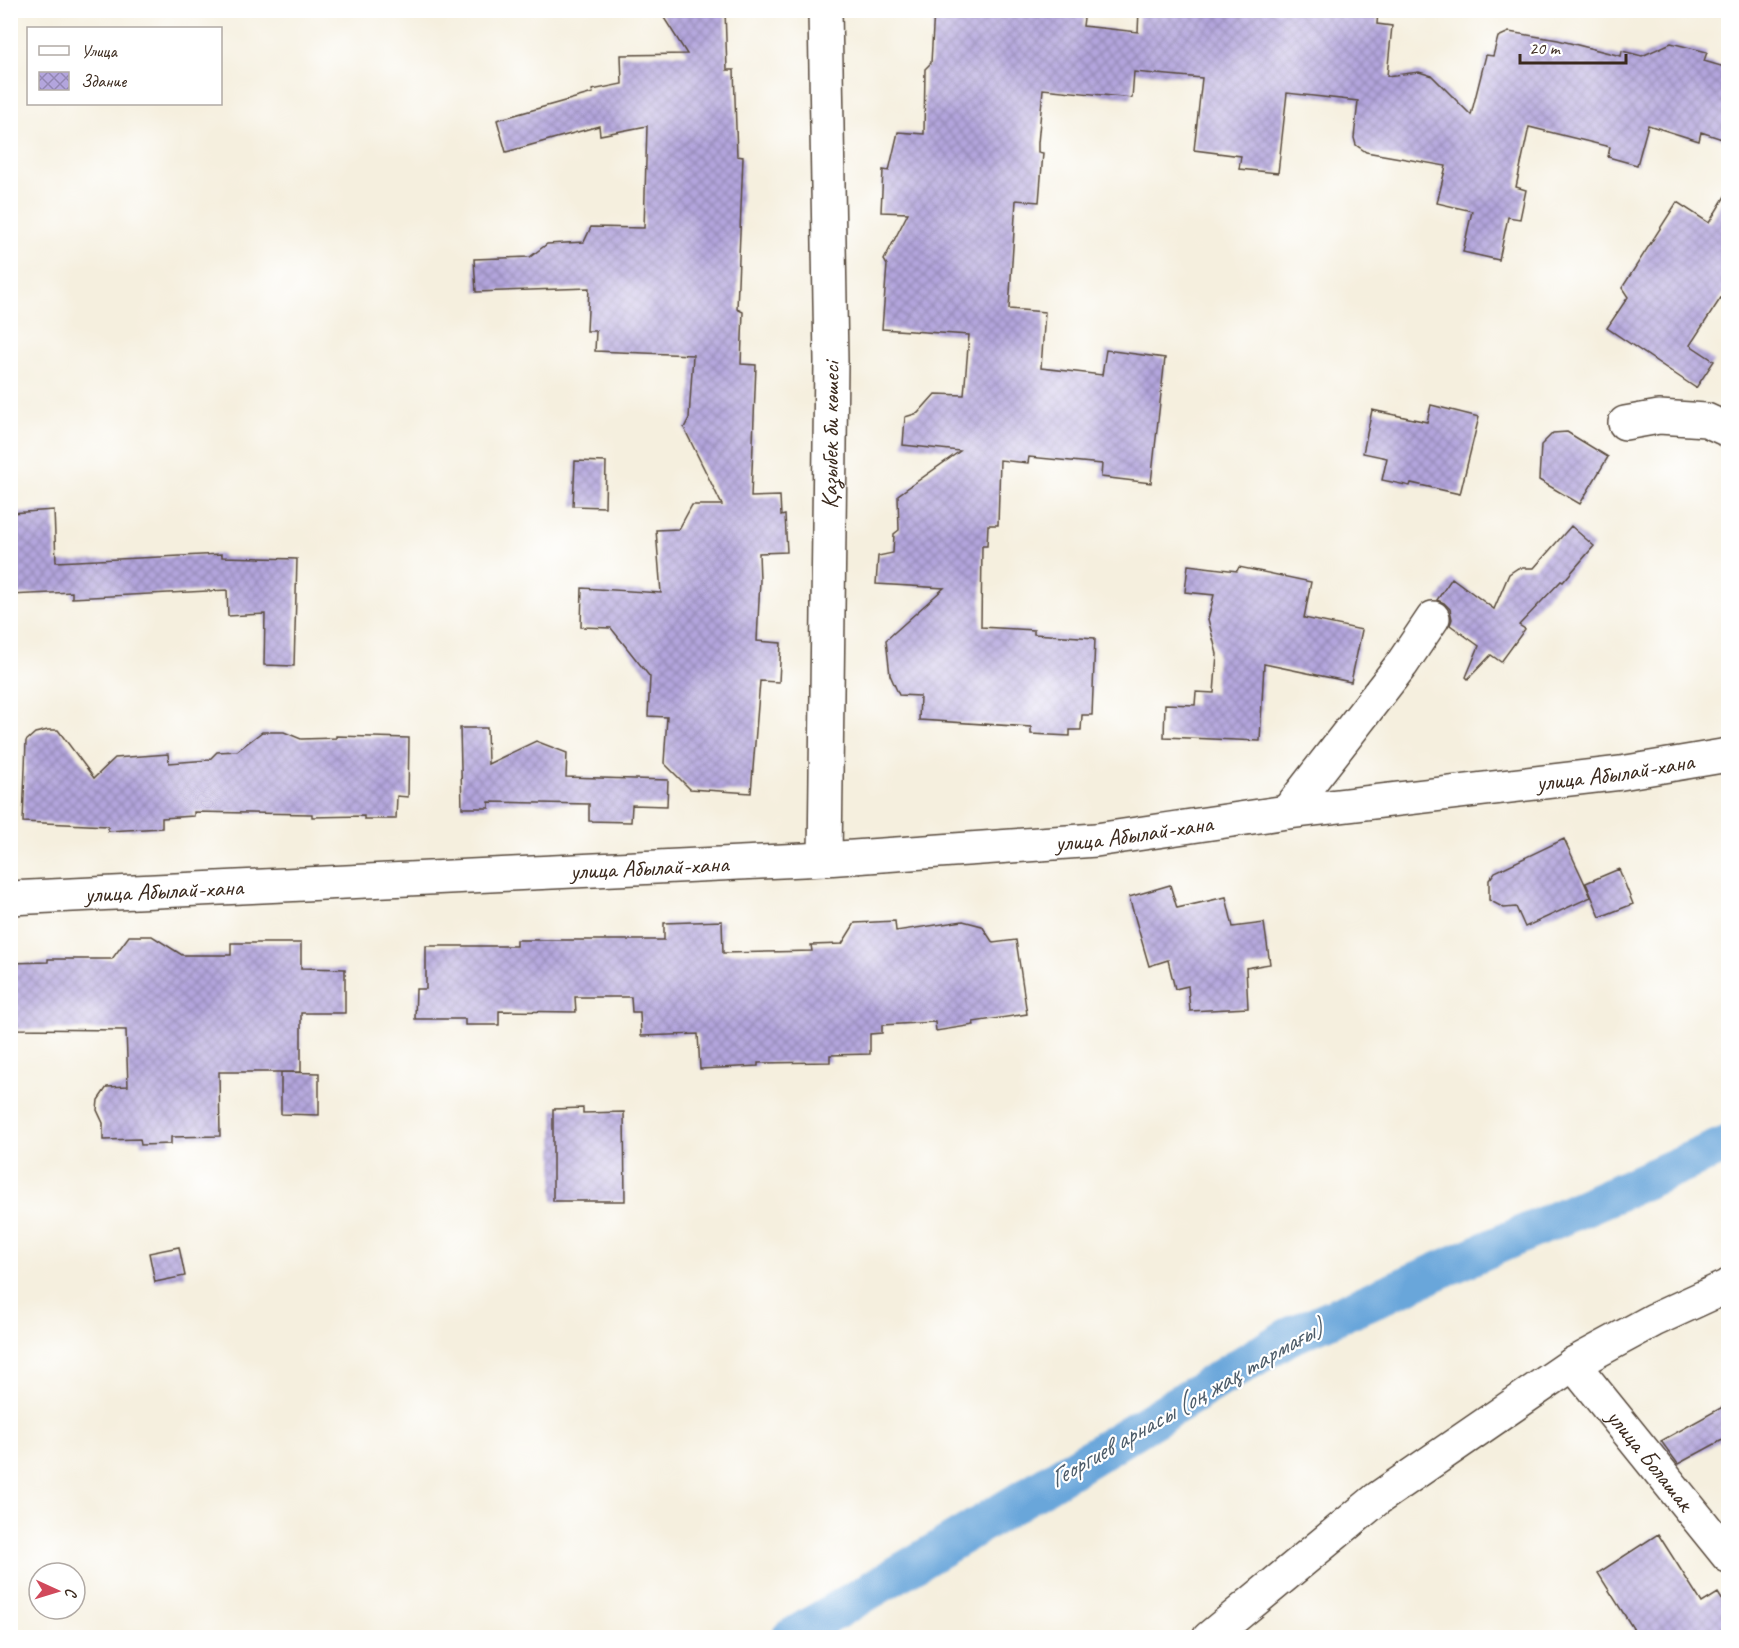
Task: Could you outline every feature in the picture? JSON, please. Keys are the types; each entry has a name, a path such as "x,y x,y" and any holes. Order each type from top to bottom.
{"street":[{"name":"Қазыбек би көшесі","path":"825,10 831,361 825,859"},
{"path":"1625,423 1670,417 1706,420 1728,430"},
{"path":"1287,812 1402,664 1433,618"},
{"name":"улица Абылай-хана","path":"10,898 825,859 1096,840 1287,812 1621,773 1728,755"},
{"path":"1209,1638 1377,1500 1573,1364 1654,1320 1728,1286"},
{"name":"улица Болашак","path":"1573,1364 1728,1556"}],"building":[{"path":"659,10 725,10 727,70 734,70 737,156 743,157 737,309 743,312 741,364 756,365 751,497 780,496 781,516 785,515 787,552 759,553 757,641 781,643 779,682 760,681 751,793 690,789 664,763 667,717 648,716 650,677 611,628 581,627 582,588 661,593 656,530 679,529 692,505 722,505 684,428 689,418 693,355 595,351 596,331 587,331 589,288 476,292 474,259 530,257 547,244 584,242 591,227 644,228 647,126 600,135 599,126 506,152 497,120 593,93 592,90 622,84 621,55 687,54"},
{"path":"934,10 1085,10 1083,26 1138,32 1139,10 1378,10 1377,24 1392,26 1387,76 1419,72 1432,76 1471,115 1486,55 1493,56 1498,37 1509,32 1558,40 1621,56 1622,51 1642,56 1671,43 1707,52 1704,61 1728,68 1728,141 1701,132 1699,141 1648,125 1637,165 1608,157 1610,147 1529,127 1516,187 1526,190 1520,219 1508,217 1499,260 1463,252 1472,211 1437,203 1446,166 1366,152 1356,145 1354,138 1358,101 1287,93 1278,173 1239,169 1241,156 1194,150 1202,78 1134,72 1132,98 1043,89 1038,143 1038,152 1043,153 1039,202 1016,200 1009,309 1045,312 1041,368 1102,375 1106,350 1165,358 1151,483 1101,477 1102,464 1029,457 1028,463 1000,460 998,525 988,525 987,546 982,546 981,627 1034,630 1034,634 1095,638 1092,715 1082,715 1081,730 1070,730 1070,736 1031,734 1031,727 919,720 920,696 899,695 890,675 886,640 944,588 876,584 878,556 893,553 894,534 899,530 898,495 960,451 903,445 905,417 918,413 935,394 964,395 969,335 882,329 887,265 884,260 908,213 881,212 883,170 889,171 898,132 924,134 925,69 931,63"},
{"path":"1728,191 1728,287 1690,345 1714,361 1696,388 1607,328 1628,297 1622,288 1677,202 1709,223"},
{"path":"1431,405 1479,417 1460,494 1411,483 1410,486 1382,480 1387,458 1363,453 1372,410 1427,422"},
{"path":"1567,432 1608,457 1580,504 1539,480 1541,445 1553,433"},
{"path":"575,461 606,462 605,507 573,506"},
{"path":"54,510 56,562 222,554 222,557 297,559 294,666 264,665 265,614 228,616 227,590 72,598 72,592 10,595 10,513"},
{"path":"1571,526 1594,546 1563,582 1561,581 1519,625 1525,629 1501,662 1491,655 1468,679 1466,677 1479,646 1450,625 1452,619 1450,609 1437,600 1452,578 1494,609 1509,574 1518,568 1534,568"},
{"path":"1188,565 1237,571 1239,567 1311,582 1304,618 1362,630 1351,682 1264,664 1260,741 1164,737 1165,704 1195,705 1196,692 1214,693 1217,654 1208,619 1214,595 1185,592"},
{"path":"460,728 487,728 488,764 536,741 567,753 566,777 668,780 667,806 632,805 631,822 589,821 589,804 489,802 489,808 462,808"},
{"path":"58,730 94,778 115,758 168,754 169,763 209,760 217,752 237,751 262,732 284,732 301,739 336,738 336,736 409,738 408,797 397,796 396,819 364,819 364,816 312,817 312,814 194,812 194,816 162,818 162,828 108,831 108,826 23,822 26,741 35,733"},
{"path":"1564,839 1591,897 1525,927 1516,907 1504,908 1489,900 1489,880 1495,872"},
{"path":"1619,869 1633,904 1600,917 1586,883"},
{"path":"1170,885 1177,908 1226,897 1233,927 1264,923 1270,964 1246,968 1248,1008 1190,1011 1188,986 1175,989 1168,960 1149,966 1129,897"},
{"path":"722,921 723,953 812,951 811,945 842,944 855,923 895,921 896,931 963,921 982,926 993,943 1016,940 1027,1014 973,1022 974,1025 936,1031 935,1022 882,1025 882,1033 870,1034 870,1054 830,1055 830,1062 758,1063 758,1066 700,1069 698,1034 641,1036 640,1012 632,1012 631,997 575,997 576,1012 499,1011 499,1025 465,1025 465,1019 415,1019 416,989 426,989 426,946 516,946 516,940 664,940 664,923"},
{"path":"129,936 152,936 182,955 231,955 231,943 301,943 301,968 345,969 345,1013 301,1013 301,1072 219,1072 220,1136 171,1137 171,1144 141,1145 140,1139 103,1140 103,1123 97,1110 98,1100 107,1087 128,1086 126,1030 10,1029 10,963 48,962 48,959 112,959"},
{"path":"281,1072 319,1073 319,1115 281,1114"},
{"path":"583,1108 583,1113 624,1112 625,1201 553,1201 553,1109"},
{"path":"179,1247 185,1276 155,1282 149,1253"},
{"path":"1728,1404 1728,1437 1678,1464 1661,1441"},
{"path":"1658,1534 1702,1603 1718,1593 1728,1609 1728,1638 1639,1638 1598,1573"}],"waterway":[{"name":"Георгиев арнасы (оң жақ тармағы)","path":"790,1638 1288,1337 1728,1144"}]}
